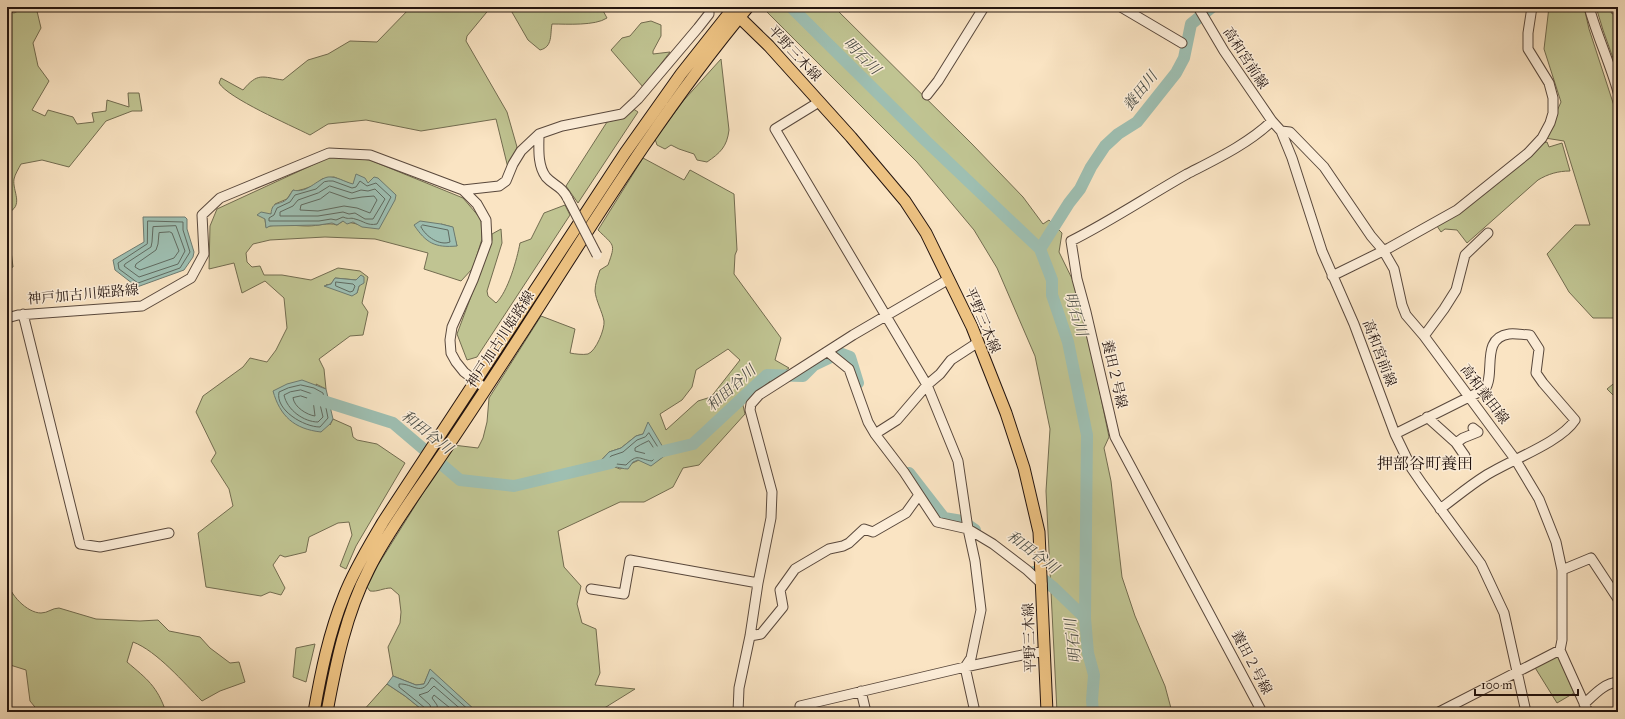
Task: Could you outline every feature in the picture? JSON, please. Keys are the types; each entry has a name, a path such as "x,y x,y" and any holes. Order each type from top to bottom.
{"main road":[{"name":"神戸加古川姫路線","path":"314,712 323,664 335,621 345,594 362,558 383,522 625,153 681,74 734,10 748,7"},
{"name":"神戸加古川姫路線","path":"327,712 339,652 348,621 369,568 411,501 486,389 662,117 734,10"},
{"name":"平野三木線","path":"734,10 769,46 877,167 905,201 926,233 972,327 977,343 1006,413 1024,468 1039,532 1047,712"}],"street":[{"name":"神戸加古川姫路線","path":"7,318 23,314 142,306 191,278 204,254 202,215 220,198 329,153 370,155 463,190 489,189 499,186 506,181 512,164 521,151 539,134 562,126 622,114 638,99 698,28 709,14 709,7"},
{"path":"928,95 984,7"},
{"path":"1121,7 1182,43"},
{"path":"1332,276 1389,248 1457,210 1528,153 1542,138 1550,123 1553,113 1553,98 1549,83 1528,49 1528,33 1532,7"},
{"path":"1590,7 1595,27 1614,77 1618,92"},
{"name":"高和宮前線","path":"1199,9 1224,51 1272,121 1281,131 1292,158 1322,251 1354,324 1395,434 1412,469 1481,564 1504,613 1526,712"},
{"path":"819,102 775,129 927,385 958,461 968,529 975,561 981,610 971,658 965,667 975,712"},
{"name":"養田２号線","path":"1262,712 1115,437 1077,279 1071,241 1100,226 1187,174 1207,165 1261,132 1272,121"},
{"name":"高和養田線","path":"1281,131 1290,132 1324,168 1371,236 1383,250 1394,269 1402,305 1406,315 1424,336 1516,459 1539,499 1556,542 1562,570 1562,640 1560,650 1586,708"},
{"path":"539,134 540,162 546,176 564,191 597,255"},
{"name":"神戸加古川姫路線","path":"463,190 477,204 486,220 487,242 473,280 452,327 450,340 451,353 456,362 464,372 475,381"},
{"path":"1424,336 1456,290 1465,255 1488,233"},
{"path":"738,712 739,688 771,518 772,492 750,410 751,404 759,395 885,316 949,279"},
{"path":"23,314 80,544 100,547 169,533"},
{"path":"1395,434 1485,389 1489,384 1490,356 1493,346 1497,340 1508,334 1530,335 1540,348 1536,373 1575,420 1570,428 1557,438 1485,476 1440,509"},
{"path":"875,434 897,420 951,360 977,343"},
{"path":"828,352 848,369 868,422 875,434 904,472 937,522 968,529 993,544 1042,580"},
{"path":"475,381 486,389"},
{"path":"1427,417 1456,443 1465,456"},
{"path":"1456,443 1475,430 1491,425"},
{"path":"750,636 761,634 783,607 780,590 795,569 830,549 843,546 864,529 873,532 906,513 919,495"},
{"path":"1562,570 1592,558 1618,599"},
{"path":"591,589 624,594 630,560 758,583"},
{"path":"1439,712 1560,650"},
{"path":"802,712 800,706 965,667 1032,653 1044,652"},
{"path":"1586,708 1602,688 1611,683 1618,682"},
{"path":"861,691 866,712"}],"green space":[{"path":"26,7 36,7 41,28 33,43 38,66 49,81 32,110 45,116 48,110 73,117 77,124 94,122 92,113 106,111 107,100 129,107 128,93 139,93 142,111 132,111 106,121 69,167 42,160 21,164 14,179 17,202 12,210 7,213 7,168 9,163 7,161 7,11 14,13"},
{"path":"411,7 491,7 467,36 466,41 507,112 517,147 509,172 496,119 421,131 366,120 328,124 310,135 246,103 234,96 219,83 221,78 243,90 253,80 261,77 283,80 308,60 328,54 350,41 377,42"},
{"path":"509,7 601,7 607,18 602,21 588,23 552,24 549,43 540,50 528,40"},
{"path":"834,7 972,144 1023,197 1043,224 1049,220 1062,233 1059,252 1080,295 1109,437 1104,448 1111,481 1122,577 1135,616 1165,686 1172,712 1057,712 1046,491 1050,429 1035,356 997,268 974,230 917,162 763,8"},
{"path":"1549,7 1584,7 1589,29 1618,118 1618,317 1615,318 1593,318 1569,292 1547,254 1575,225 1590,225 1564,141 1545,138 1561,102 1544,49"},
{"path":"1596,7 1609,7 1612,14 1618,11 1618,72 1603,30"},
{"path":"651,21 661,25 661,36 653,51 653,54 670,52 643,87 611,50 622,38 630,36 641,23"},
{"path":"721,59 729,130 725,145 716,156 707,162 697,160 694,154 671,145 665,149 657,145 655,139 684,100"},
{"path":"632,108 638,112 578,203 566,186 607,122 623,118"},
{"path":"1547,142 1549,147 1562,143 1570,171 1553,173 1538,180 1467,243 1457,230 1445,229 1441,232 1437,226 1532,154 1543,143"},
{"path":"332,156 370,160 463,198 481,219 482,239 473,268 461,281 424,269 428,253 375,239 325,237 270,240 253,244 246,253 247,262 252,267 260,266 264,275 282,275 311,280 338,268 360,271 368,277 362,303 368,312 363,335 350,336 319,359 324,369 326,389 316,384 330,425 333,419 351,427 353,437 357,440 377,444 405,463 356,546 346,569 340,566 352,535 349,522 338,523 309,537 306,552 285,557 280,555 273,565 285,588 281,595 270,592 261,596 206,587 198,533 233,506 229,489 211,461 216,453 196,412 203,396 243,367 250,358 267,362 276,350 287,328 284,298 265,281 242,293 234,263 209,269 210,226 217,209","holes":["334,177 353,185 355,181 386,187 396,195 357,224 343,221 337,225 282,225 266,227 265,219 271,214 275,204 287,199 293,190 296,191 304,189 315,185 322,179","441,224 452,227 457,246","335,278 358,279 359,286 357,293 326,285 331,284"]},
{"path":"643,158 684,180 690,170 734,194 737,250 735,255 734,274 781,338 775,360 789,368 742,401 745,414 699,465 683,468 673,487 644,502 620,502 558,531 564,567 581,586 577,604 582,623 596,629 600,673 595,685 635,689 598,712 477,712 430,670 424,684 416,685 393,676 388,647 400,623 401,612 399,595 391,588 370,591 367,587 378,565 453,445 478,448 483,438 487,422 489,398 541,316 575,329 570,353 588,354 594,349 604,325 595,291 597,280 600,270 608,265 613,248 610,242 598,230","holes":["728,349 740,360 711,397 698,401 666,430 660,414 682,400 692,387 696,370","643,434 639,460 620,469 615,467 601,469 596,466 609,452 621,448 636,436"]},
{"path":"565,205 570,215 477,357 467,360 457,334 492,240 492,234 501,229 502,243 487,291 488,296 496,303 508,283 520,243 531,239 544,213"},
{"path":"7,247 11,251 13,267 7,269"},
{"path":"1618,380 1618,400 1607,389"},
{"path":"7,580 8,585 15,597 30,610 36,612 43,613 59,608 96,619 140,621 158,620 169,631 200,637 210,648 230,663 239,662 245,682 220,691 202,701 161,660 142,646 133,642 127,662 155,689 166,712 39,712 30,701 26,670 7,664"},
{"path":"315,644 306,682 293,677 296,648"},
{"path":"1555,654 1559,658 1574,693 1557,703 1534,666"},
{"path":"387,684 405,696 425,712 362,712"}],"water":[{"path":"356,174 365,178 368,183 374,177 378,178 396,195 395,200 379,229 362,227 353,222 347,224 343,221 337,225 332,223 319,225 270,226 266,228 265,219 257,215 261,212 271,214 273,207 287,199 293,190 303,190 328,177 337,178 353,184"},
{"path":"143,217 185,217 187,219 187,229 194,252 193,257 184,270 137,287 115,270 113,260 144,242"},
{"path":"420,221 453,227 457,246 437,245 427,240 414,225"},
{"path":"361,275 364,277 364,283 359,286 357,293 352,296 324,286 331,284 335,278 356,280"},
{"path":"302,380 326,389 333,419 321,432 303,428 290,420 284,414 276,400 273,391 287,384"},
{"path":"648,422 667,454 651,466 638,460 633,462 628,469 614,467 596,468 596,466 609,452 621,448 636,436 643,434"},
{"path":"430,669 477,712 425,712 387,684 393,676 416,685 424,684"}],"waterway":[{"name":"明石川","path":"791,7 926,141 1040,249 1052,280 1052,295 1068,342 1087,435 1085,618 1088,653 1094,675 1092,700 1093,712"},
{"name":"養田川","path":"1040,249 1069,203 1080,189 1091,167 1105,146 1118,134 1137,122 1176,73 1184,58 1191,24 1212,7"},
{"name":"和田谷川","path":"651,454 693,444 767,375 803,376 814,365 839,353 850,357 858,383"},
{"name":"和田谷川","path":"313,399 393,423 460,480 514,486 611,463"},
{"name":"和田谷川","path":"909,473 944,518 962,521 975,530"},
{"name":"和田谷川","path":"1034,572 1054,588 1085,618"}],"district":[{"name":"押部谷町養田","path":"1425,463"}]}
